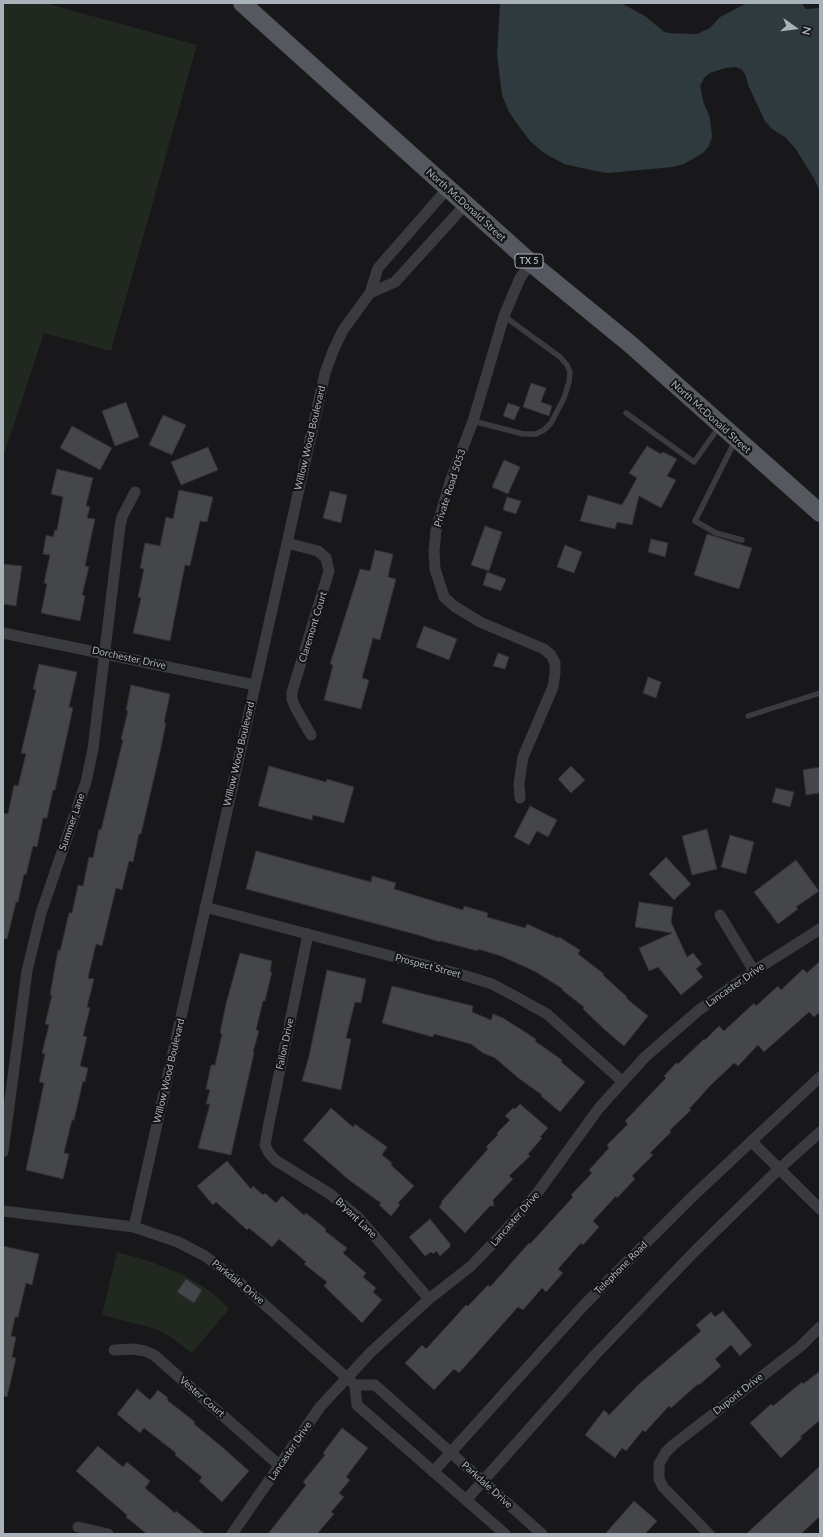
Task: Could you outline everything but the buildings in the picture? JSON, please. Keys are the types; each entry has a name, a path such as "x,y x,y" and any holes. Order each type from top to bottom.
{"main road":[{"name":"North McDonald Street","path":"242,3 531,263 630,344 820,513"}],"street":[{"name":"Willow Wood Boulevard","path":"134,1226 325,373 343,330 370,293 378,268 448,188"},
{"path":"370,293 395,282 466,204"},
{"name":"Private Road 5053","path":"520,798 519,784 523,757 552,687 555,673 555,663 551,655 544,649 480,622 454,606 444,597 435,568 434,551 436,530 450,482 473,421 504,316 520,278 531,263"},
{"name":"Summer Lane","path":"3,1152 27,971 41,913 86,782 93,749 120,526 122,517 135,492"},
{"name":"Claremont Court","path":"287,543 318,551 326,558 329,571 292,692 294,707 311,734"},
{"name":"Dorchester Drive","path":"3,633 255,685"},
{"name":"Prospect Street","path":"205,907 492,984 547,1014 623,1082"},
{"path":"720,915 754,971"},
{"name":"Lancaster Drive","path":"232,1534 320,1406 351,1382 371,1352 429,1300 471,1266 503,1233 538,1192 599,1108 645,1057 686,1021 754,971 820,929"},
{"name":"Fallon Drive","path":"269,1153 265,1145 266,1136 308,934"},
{"name":"Telephone Road","path":"433,1472 584,1305 692,1197 820,1077"},
{"path":"466,1500 595,1355 697,1249 779,1169 820,1132"},
{"path":"752,1142 820,1210"},
{"name":"Bryant Lane","path":"269,1153 274,1160 316,1184 344,1205 372,1232 429,1300"},
{"name":"Parkdale Drive","path":"3,1211 134,1226 178,1242 218,1264 351,1382 375,1386 542,1534"},
{"name":"Dupont Drive","path":"708,1534 663,1487 660,1479 659,1464 666,1452 673,1445 801,1346 820,1327"},
{"name":"Vester Court","path":"114,1350 133,1349 145,1351 154,1355 280,1466"},
{"path":"351,1382 357,1405 505,1534"},
{"path":"78,1527 108,1534"}],"lane":[{"path":"473,421 523,434 536,434 544,430 552,423 564,398 569,382 570,372 567,365 560,357 504,316"},
{"path":"626,412 694,462 720,425"},
{"path":"736,439 695,521 716,533 742,540"},
{"path":"748,716 820,693"}],"shaded area":[{"path":"3,3 45,3 197,45 111,351 44,333 3,458"},
{"path":"500,3 621,3 645,16 663,31 668,33 692,34 697,34 710,28 720,17 747,3 803,3 803,6 806,9 820,8 820,192 815,180 795,148 785,137 772,129 765,121 749,87 745,74 742,70 736,67 725,68 710,73 704,78 700,86 703,101 710,118 712,137 709,146 703,153 684,164 673,167 608,173 564,164 544,153 530,141 518,125 509,112 502,95 497,55"},
{"path":"117,1252 149,1261 181,1274 201,1285 216,1296 229,1309 192,1353 169,1336 156,1329 102,1315"}]}
